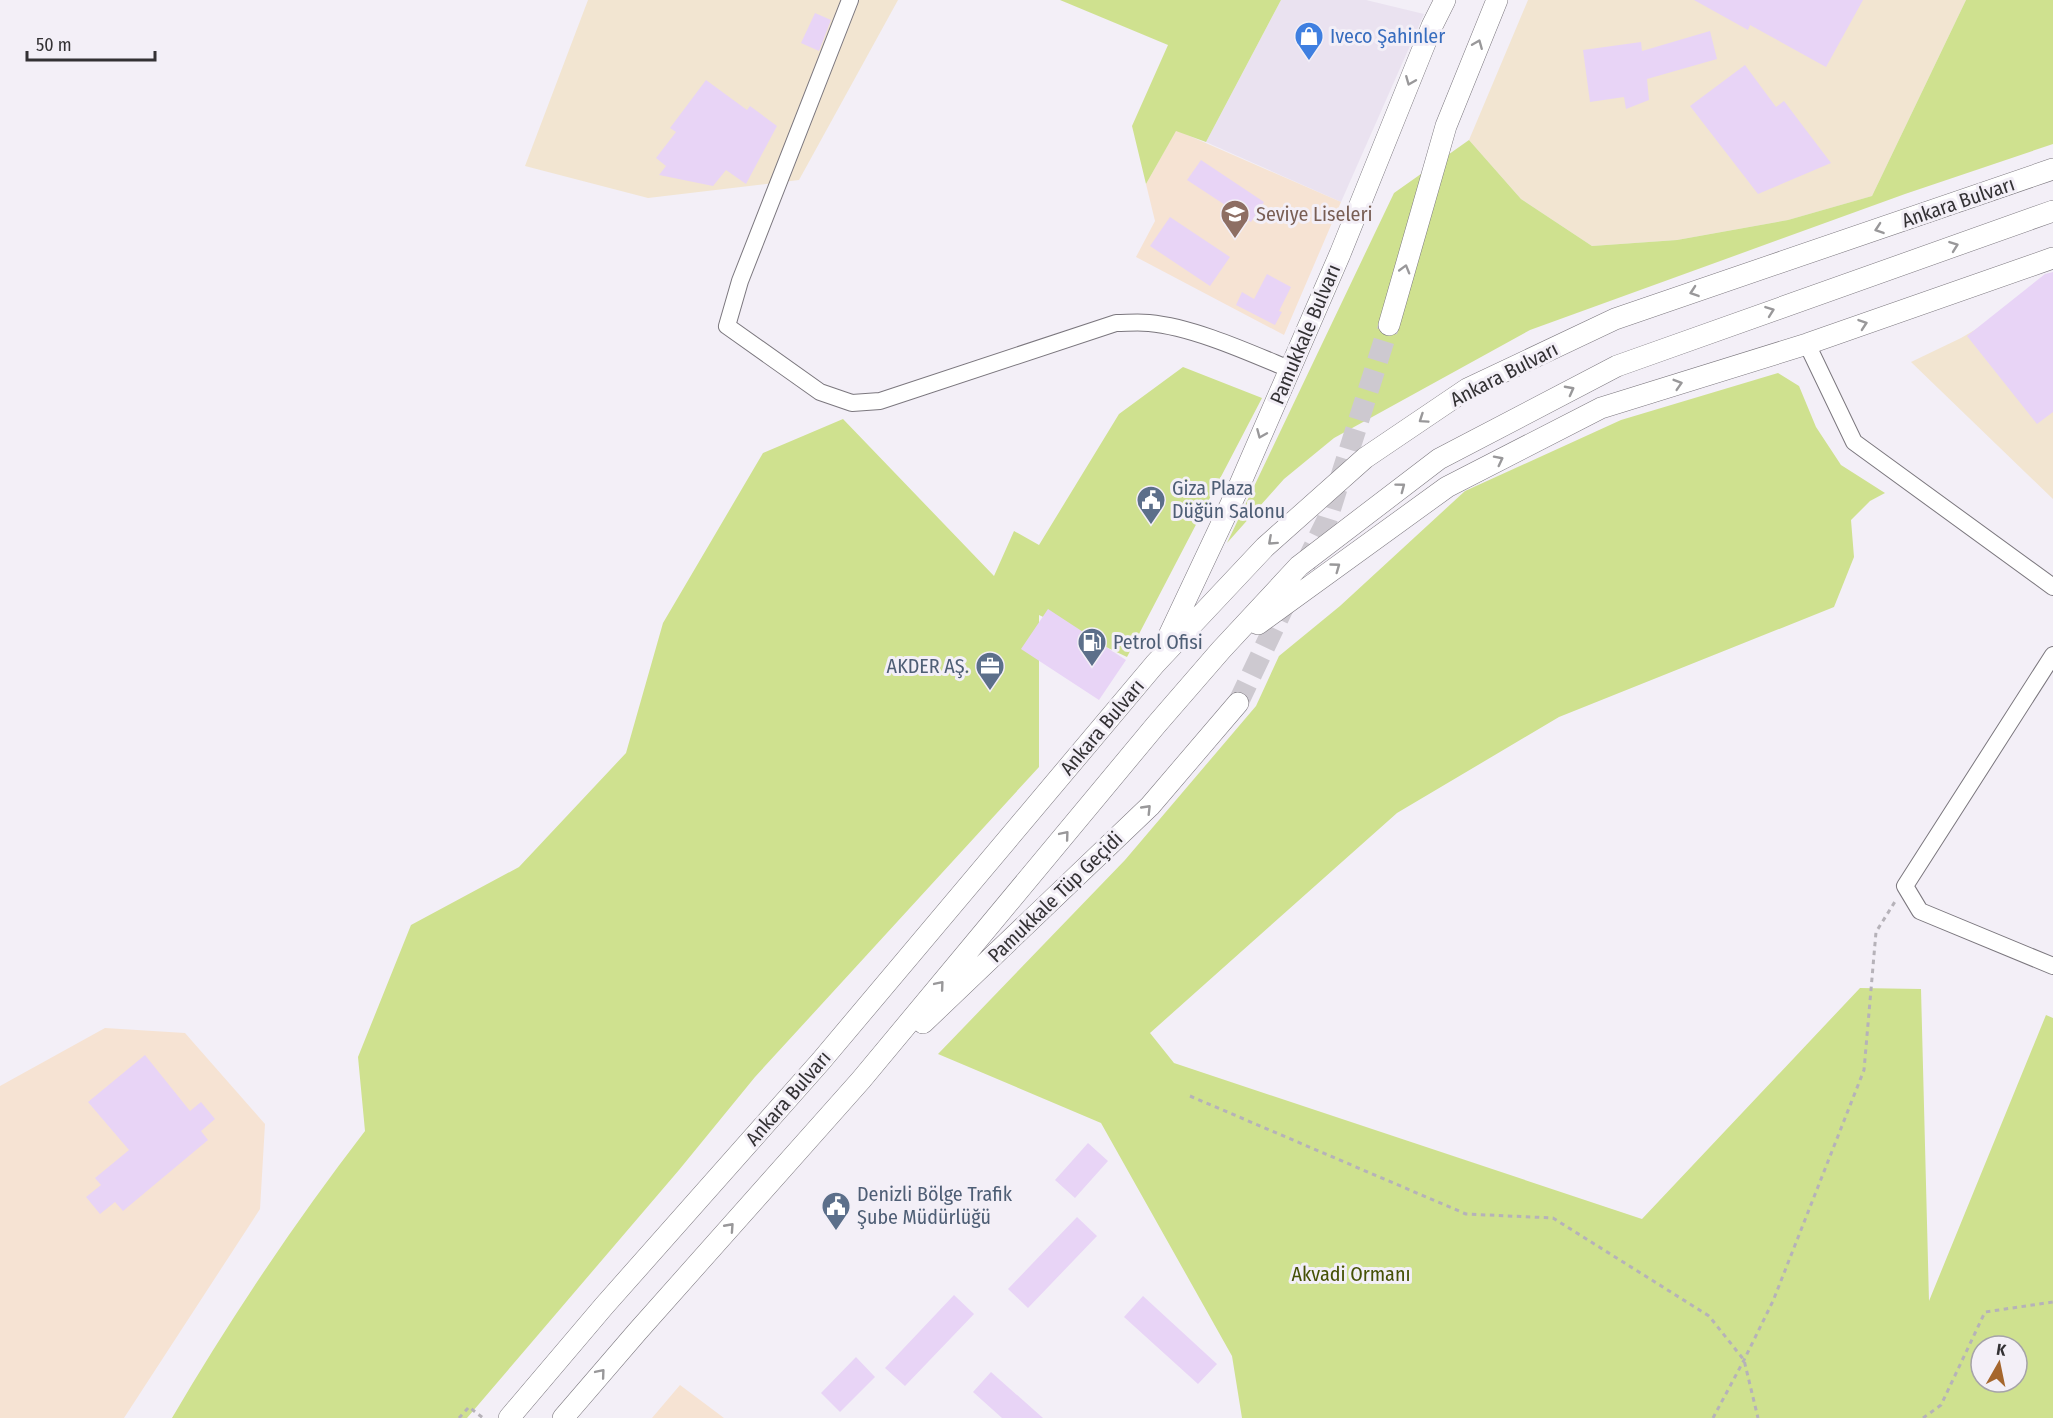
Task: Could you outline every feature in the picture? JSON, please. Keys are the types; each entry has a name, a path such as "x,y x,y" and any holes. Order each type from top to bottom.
{"main road":[{"name":"Pamukkale Bulvarı","path":"1155,664 1237,491 1340,254 1432,26 1445,0"},
{"path":"1389,326 1446,126 1497,0"},
{"name":"Ankara Bulvarı","path":"509,1418 604,1306 821,1061 1155,664 1265,547 1357,465 1467,389 1615,320 2053,170"},
{"name":"Ankara Bulvarı","path":"563,1418 861,1080 1156,725 1221,650 1299,566 1439,459 1617,366 2053,211"},
{"path":"1221,650 1447,487 1601,408 1807,344 2053,258"},
{"name":"Pamukkale Tüp Geçidi","path":"861,1080 957,992 1150,806 1238,703"}],"lane":[{"path":"850,0 740,281 727,326 820,392 852,403 880,401 1116,323 1149,323 1185,331 1232,346 1289,369"},
{"path":"1807,344 1854,442 2053,587"},
{"path":"2053,655 1905,886 1920,911 2053,966"}],"path":[{"path":"1713,1418 1773,1301 1864,1070 1875,932 1905,886"},
{"path":"1190,1096 1466,1214 1553,1218 1709,1316 1744,1360 1758,1418"},
{"path":"1923,1418 1941,1405 1984,1312 2053,1302"},
{"path":"459,1418 469,1407 483,1418"}],"shaded area":[{"path":"588,0 898,0 799,180 648,198 525,166"},
{"path":"1281,0 1366,0 1424,14 1341,202 1206,142"},
{"path":"1528,0 1966,0 1872,196 1788,220 1677,240 1592,246 1521,199 1469,140"},
{"name":"Seviye Liseleri","path":"1176,130 1341,202 1284,335 1136,257 1155,221 1146,184"},
{"path":"2053,284 2053,499 1911,362 1961,338"},
{"path":"105,1028 185,1033 265,1124 260,1209 124,1418 0,1418 0,1086"},
{"path":"680,1385 724,1418 652,1418"}],"green space":[{"path":"1060,0 1281,0 1206,142 1176,131 1146,184 1132,126 1168,45"},
{"path":"1966,0 2053,0 2053,144 1905,194 1530,330 1334,438 1284,479 1227,543 1394,193 1469,140 1521,199 1592,246 1677,240 1788,220 1872,196"},
{"path":"1183,367 1262,398 1127,657 1039,615 1039,767 755,1077 679,1170 467,1418 172,1418 264,1272 313,1200 365,1131 358,1057 411,925 519,867 626,753 663,623 763,453 843,419 994,576 1014,531 1039,545 1119,414"},
{"name":"Akvadi Ormanı","path":"1778,373 1799,386 1816,427 1841,465 1885,493 1870,501 1851,520 1854,557 1834,607 1559,717 1397,813 1150,1033 1174,1063 1642,1219 1860,988 1921,989 1929,1301 2046,1015 2053,1018 2053,1418 1242,1418 1232,1356 1101,1123 938,1054 1125,860 1256,706 1279,656 1340,606 1465,491 1621,420"}],"building":[{"path":"1694,0 1863,0 1826,67 1750,25 1748,30"},
{"path":"815,13 831,20 819,51 801,43"},
{"path":"1710,31 1717,59 1647,79 1649,100 1626,109 1624,97 1590,102 1583,50 1641,42 1642,51"},
{"path":"1745,65 1776,107 1784,101 1831,163 1758,194 1690,106"},
{"path":"706,80 747,110 750,106 777,126 746,184 726,170 713,186 659,175 666,166 656,158 676,132 670,128"},
{"path":"1201,160 1264,202 1251,222 1187,180"},
{"path":"1170,217 1230,257 1210,286 1150,246"},
{"path":"2053,272 2053,412 2037,424 1967,336 2045,274"},
{"path":"1267,274 1291,287 1275,325 1236,305 1242,292 1254,299"},
{"path":"1048,609 1126,660 1099,700 1021,649"},
{"path":"145,1055 190,1111 201,1102 215,1119 201,1131 208,1140 123,1211 115,1202 100,1214 86,1197 101,1185 95,1178 129,1150 88,1102"},
{"path":"1088,1143 1108,1161 1075,1198 1055,1180"},
{"path":"1077,1217 1097,1236 1028,1308 1008,1289"},
{"path":"954,1295 974,1314 905,1386 885,1368"},
{"path":"1143,1296 1217,1364 1198,1384 1124,1317"},
{"path":"856,1357 875,1377 840,1412 821,1393"},
{"path":"991,1372 1043,1418 1002,1418 973,1392"}],"tunnel":[{"path":"1305,565 1327,520 1389,325"},
{"path":"1238,703 1288,598"}],"place":[{"name":"Iveco Şahinler","path":"1309,62"},
{"name":"Seviye Liseleri","path":"1235,240"},
{"name":"Giza Plaza Düğün Salonu","path":"1151,526"},
{"name":"Petrol Ofisi","path":"1092,668"},
{"name":"AKDER AŞ.","path":"990,692"},
{"name":"Denizli Bölge Trafik Şube Müdürlüğü","path":"836,1232"}]}
